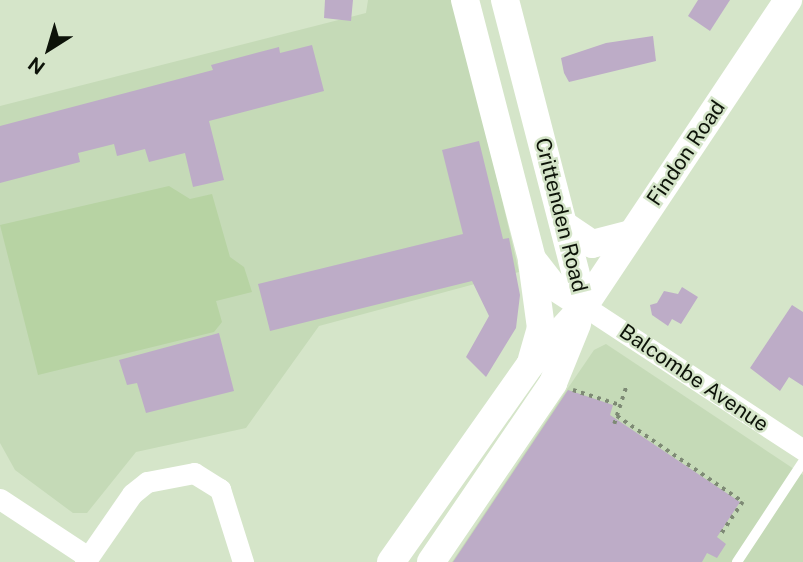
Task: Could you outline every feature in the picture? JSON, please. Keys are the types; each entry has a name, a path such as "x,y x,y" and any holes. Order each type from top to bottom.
{"main road":[{"name":"Crittenden Road","path":"465,0 532,259 552,285 584,306"},
{"name":"Crittenden Road","path":"505,0 584,306"},
{"name":"Findon Road","path":"391,562 461,467 530,365 584,306 788,0"},
{"path":"564,225 592,244 631,234"},
{"path":"530,365 541,328 532,259"},
{"name":"Findon Road","path":"431,562 553,383 584,306"},
{"path":"461,467 472,503"}],"street":[{"name":"Balcombe Avenue","path":"584,306 803,450"},
{"path":"0,499 87,560 132,494 147,482 194,473 220,489 243,562"}],"lane":[{"path":"737,562 803,462"}],"path":[{"path":"561,386 620,405"},
{"path":"614,424 626,387"},
{"path":"617,416 743,502 720,536"}],"shaded area":[{"path":"368,0 455,0 519,272 319,326 246,428 136,452 87,513 73,513 15,470 0,443 0,106 366,13"},
{"path":"169,186 190,199 212,194 230,257 244,267 252,292 216,301 222,322 214,332 38,375 0,225"},
{"path":"606,344 803,475 803,562 452,562 594,350"}],"building":[{"path":"325,0 353,0 351,21 324,18"},
{"path":"698,0 730,0 710,31 688,16"},
{"path":"653,36 656,61 569,82 564,73 561,58 606,43"},
{"path":"312,45 324,91 209,121 224,180 193,187 185,153 149,162 145,149 117,156 114,144 78,153 80,162 0,183 0,126 213,70 211,65 279,47 280,53"},
{"path":"479,141 503,239 509,238 520,295 516,328 486,377 466,357 489,316 472,281 270,331 258,284 463,234 442,150"},
{"path":"682,287 698,297 681,324 672,319 668,326 652,315 650,305 657,303 664,291 678,294"},
{"path":"792,305 803,312 803,386 789,377 780,391 750,368"},
{"path":"219,333 234,391 146,413 137,383 127,385 119,360"},
{"path":"568,390 613,405 610,415 740,502 717,537 726,544 717,558 707,553 702,562 453,562"}]}
